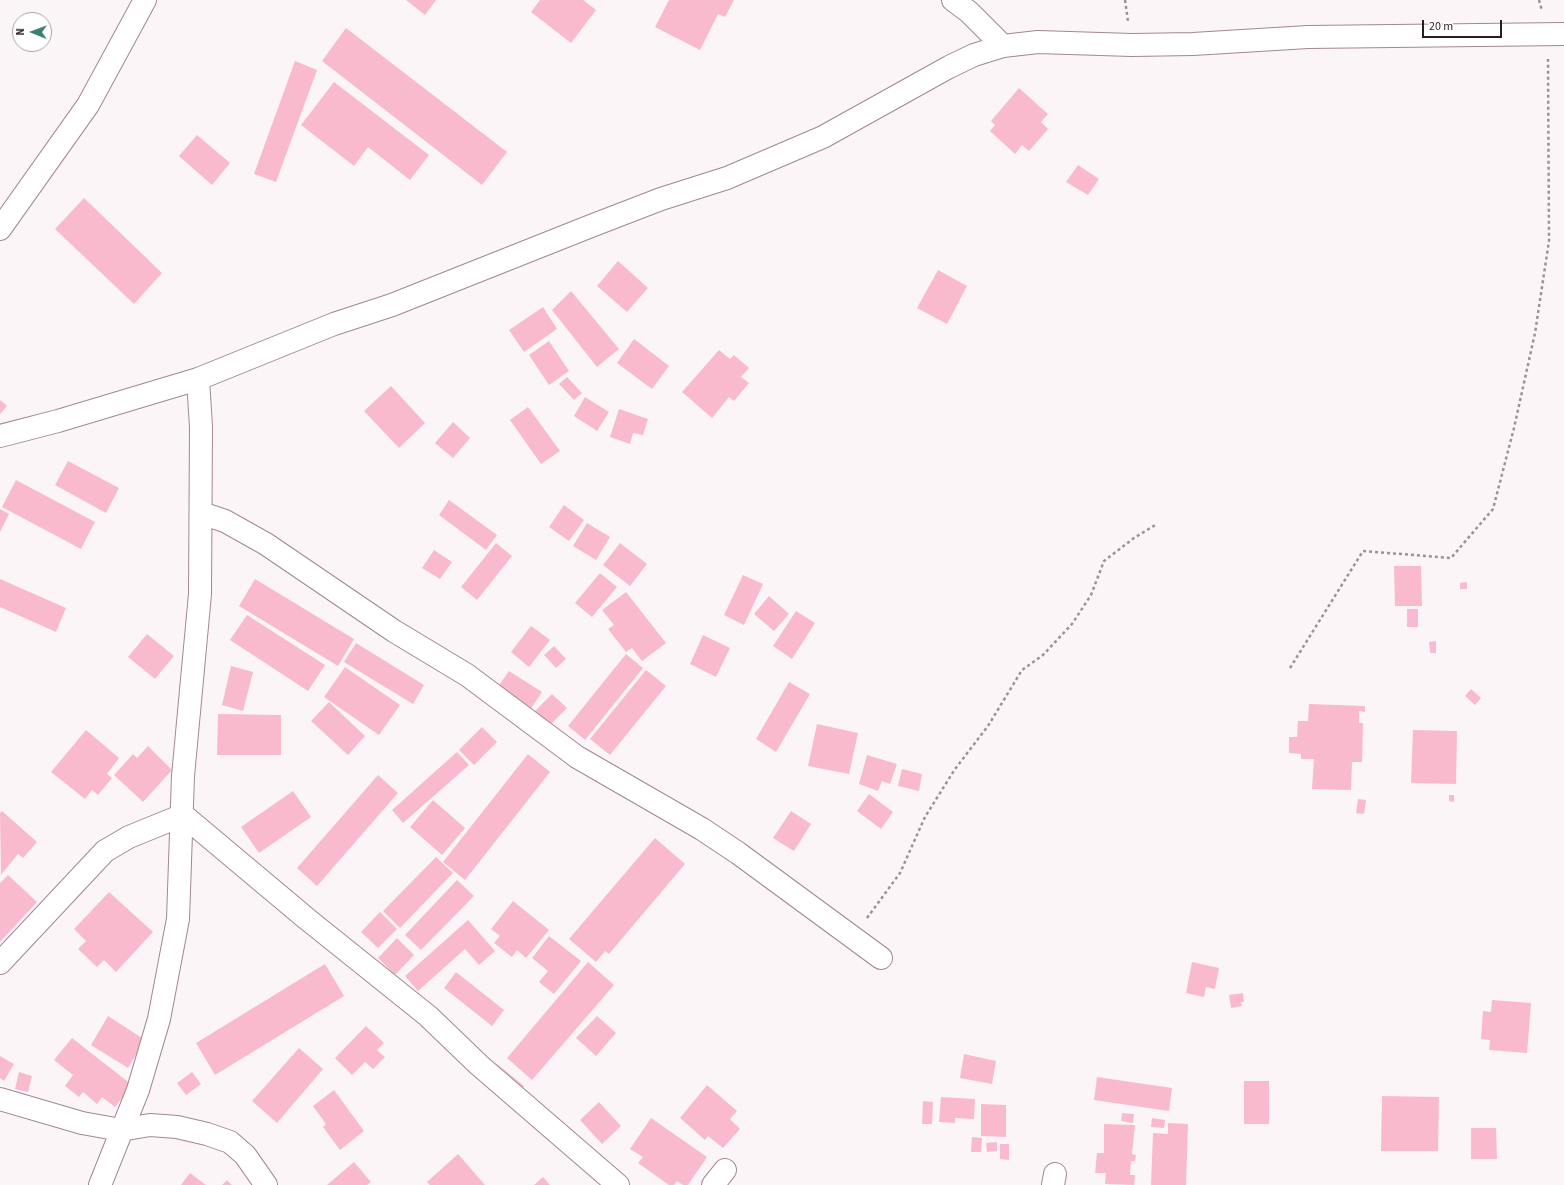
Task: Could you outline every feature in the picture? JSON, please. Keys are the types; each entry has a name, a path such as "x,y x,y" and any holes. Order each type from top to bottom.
{"street":[{"path":"0,229 88,105 145,0"},
{"path":"953,0 969,12 1003,46"},
{"path":"0,436 58,421 198,379 327,326 392,304 661,199 727,178 823,137 949,67 974,55 1003,46 1038,42 1132,45 1193,44 1308,36 1556,34"},
{"path":"100,1185 138,1090 159,1019 170,968 178,919 183,815 183,776 200,594 201,427 198,379"},
{"path":"201,513 225,521 272,549 394,631 467,675 577,757 702,829 738,853 881,958"},
{"path":"0,963 105,851 129,837 183,815"},
{"path":"183,815 428,1016 478,1065 618,1185"},
{"path":"0,1099 82,1123 121,1130 150,1125 177,1127 207,1134 230,1142 245,1155 266,1185"}],"path":[{"path":"1290,668 1364,551 1452,558 1493,509 1514,428 1535,333 1549,241 1556,34 1539,0"},
{"path":"856,939 871,912 900,873 925,817 955,770 988,726 1022,670 1043,655 1072,624 1091,595 1104,561 1134,538 1157,524"}],"building":[{"path":"406,0 436,0 425,15"},
{"path":"540,0 583,0 596,10 571,43 531,12"},
{"path":"669,0 734,0 725,17 718,14 700,50 655,27"},
{"path":"346,28 507,152 482,185 322,61"},
{"path":"295,61 317,70 276,182 254,174"},
{"path":"334,82 429,155 410,180 368,147 354,166 301,125"},
{"path":"1019,88 1048,114 1041,122 1048,129 1029,151 1022,145 1015,154 990,131 995,125 991,121"},
{"path":"197,135 230,163 212,185 179,156"},
{"path":"1078,165 1099,179 1088,195 1066,182"},
{"path":"84,198 162,273 134,304 55,229"},
{"path":"618,261 648,288 627,312 597,286"},
{"path":"938,270 967,286 947,324 917,308"},
{"path":"571,291 619,349 597,367 552,310"},
{"path":"543,307 557,329 524,352 509,330"},
{"path":"634,339 669,366 652,389 617,363"},
{"path":"549,341 569,371 549,385 529,355"},
{"path":"719,350 730,359 734,355 749,368 741,377 749,383 734,401 729,397 712,418 682,392"},
{"path":"567,377 582,393 574,400 559,384"},
{"path":"391,386 425,423 399,448 364,411"},
{"path":"585,397 609,412 597,431 574,416"},
{"path":"0,400 7,406 0,414"},
{"path":"528,407 560,451 541,464 510,420"},
{"path":"619,409 648,419 643,435 633,433 630,444 610,437"},
{"path":"453,422 470,438 453,458 435,443"},
{"path":"68,461 119,488 106,513 55,485"},
{"path":"16,480 95,522 81,549 2,507"},
{"path":"449,500 497,535 486,550 439,515"},
{"path":"564,505 584,520 569,541 549,527"},
{"path":"0,509 9,514 0,532"},
{"path":"587,523 610,537 596,560 573,546"},
{"path":"496,543 512,556 477,600 461,587"},
{"path":"620,543 647,564 630,586 603,565"},
{"path":"434,550 452,562 440,579 422,568"},
{"path":"1394,566 1421,566 1422,606 1395,606"},
{"path":"600,573 617,587 592,617 575,603"},
{"path":"743,575 763,584 744,625 724,615"},
{"path":"0,579 66,608 56,632 0,607"},
{"path":"255,579 354,639 338,666 239,606"},
{"path":"1467,582 1467,589 1460,589 1460,583"},
{"path":"626,592 666,643 642,661 632,648 626,652 608,629 614,625 602,610"},
{"path":"769,596 789,614 774,631 754,614"},
{"path":"1407,609 1418,609 1418,627 1407,627"},
{"path":"796,611 815,623 792,659 773,646"},
{"path":"247,615 325,665 308,691 230,640"},
{"path":"531,626 550,640 529,667 511,652"},
{"path":"147,634 174,656 155,679 128,657"},
{"path":"703,635 730,648 716,677 690,664"},
{"path":"1436,641 1436,653 1430,653 1429,642"},
{"path":"356,643 424,685 413,704 344,662"},
{"path":"554,646 566,659 556,668 544,655"},
{"path":"626,654 643,668 585,740 568,726"},
{"path":"231,666 253,672 243,711 222,705"},
{"path":"345,667 400,705 379,735 324,697"},
{"path":"646,670 666,686 610,755 590,739"},
{"path":"509,671 542,692 530,710 497,688"},
{"path":"789,682 810,694 776,752 756,739"},
{"path":"1471,689 1481,698 1475,705 1465,696"},
{"path":"552,694 567,708 547,728 532,714"},
{"path":"329,702 365,736 348,755 311,721"},
{"path":"1309,704 1365,706 1365,712 1359,711 1359,723 1363,723 1362,762 1352,762 1351,790 1312,789 1314,759 1301,759 1301,754 1289,753 1289,737 1297,737 1298,721 1308,721"},
{"path":"218,714 281,715 281,755 217,755"},
{"path":"817,724 858,733 849,774 808,766"},
{"path":"482,727 497,742 474,765 459,750"},
{"path":"86,730 119,758 107,774 112,778 98,795 92,790 85,799 51,772"},
{"path":"1413,730 1457,731 1456,784 1411,783"},
{"path":"148,746 172,770 143,802 114,775 133,754 137,758"},
{"path":"457,752 469,765 403,823 392,810"},
{"path":"528,754 550,772 465,880 443,862"},
{"path":"867,755 897,764 890,784 882,781 878,791 859,784"},
{"path":"902,769 922,774 919,791 898,786"},
{"path":"378,775 398,793 317,886 297,868"},
{"path":"293,791 311,817 259,853 241,827"},
{"path":"869,794 893,812 881,829 857,811"},
{"path":"1449,795 1454,795 1454,802 1449,801"},
{"path":"1358,799 1366,800 1364,814 1356,813"},
{"path":"433,800 465,828 442,855 410,827"},
{"path":"2,811 37,842 23,858 18,854 1,875 0,813"},
{"path":"791,811 811,824 794,851 773,838"},
{"path":"655,838 685,864 609,954 605,951 596,962 569,939"},
{"path":"436,857 453,873 400,928 383,911"},
{"path":"8,875 37,902 0,942 0,883"},
{"path":"457,880 474,896 421,950 405,935"},
{"path":"109,892 153,932 116,972 104,960 97,967 78,949 86,941 74,929"},
{"path":"513,901 549,930 526,958 517,950 512,957 494,943 500,936 491,929"},
{"path":"380,912 397,929 378,948 361,932"},
{"path":"468,920 495,951 479,965 465,949 418,991 405,976"},
{"path":"549,936 581,961 554,994 539,982 548,971 532,958"},
{"path":"397,938 414,955 395,975 378,958"},
{"path":"588,962 614,985 532,1080 507,1058"},
{"path":"1192,962 1219,968 1215,989 1206,987 1204,997 1186,993"},
{"path":"325,964 344,996 215,1075 196,1043"},
{"path":"456,972 504,1010 492,1026 444,988"},
{"path":"1243,993 1244,1002 1241,1002 1242,1006 1231,1008 1229,995"},
{"path":"1492,1000 1531,1003 1527,1053 1489,1050 1490,1040 1481,1039 1483,1011 1491,1012"},
{"path":"108,1016 145,1040 128,1068 91,1045"},
{"path":"597,1016 616,1033 596,1056 576,1038"},
{"path":"366,1026 384,1043 377,1050 385,1057 373,1069 365,1062 352,1075 335,1058"},
{"path":"72,1038 132,1085 115,1107 102,1097 97,1104 83,1092 79,1097 65,1086 73,1075 54,1060"},
{"path":"299,1048 323,1069 277,1123 252,1101"},
{"path":"964,1054 996,1061 992,1084 960,1078"},
{"path":"0,1056 14,1064 4,1081 0,1078"},
{"path":"497,1064 524,1086 517,1095 490,1073"},
{"path":"19,1072 32,1076 28,1092 15,1089"},
{"path":"192,1072 201,1084 186,1095 177,1083"},
{"path":"1097,1077 1172,1088 1169,1111 1094,1100"},
{"path":"1244,1081 1269,1081 1269,1124 1244,1124"},
{"path":"707,1085 737,1111 730,1119 740,1129 723,1148 708,1136 705,1140 680,1118"},
{"path":"334,1090 364,1131 340,1150 323,1127 326,1124 313,1106"},
{"path":"1382,1096 1439,1097 1438,1151 1381,1151"},
{"path":"941,1097 975,1099 974,1119 955,1118 955,1123 939,1122"},
{"path":"923,1101 933,1102 932,1124 922,1124"},
{"path":"599,1102 621,1126 602,1144 580,1120"},
{"path":"981,1104 1006,1105 1006,1137 981,1136"},
{"path":"1122,1113 1134,1114 1133,1123 1121,1121"},
{"path":"651,1118 707,1157 688,1185 683,1185 677,1181 674,1185 669,1185 638,1163 643,1157 630,1149"},
{"path":"1152,1118 1165,1120 1164,1128 1151,1127"},
{"path":"1168,1123 1188,1124 1186,1185 1151,1185 1153,1133 1168,1134"},
{"path":"1104,1124 1135,1125 1132,1154 1136,1155 1135,1161 1131,1161 1130,1175 1135,1175 1134,1185 1105,1184 1106,1173 1095,1173 1097,1153 1104,1153"},
{"path":"1471,1128 1496,1128 1497,1159 1471,1159"},
{"path":"972,1137 982,1138 981,1152 971,1152"},
{"path":"997,1142 997,1151 987,1152 986,1143"},
{"path":"1000,1144 1009,1144 1009,1160 1000,1159"},
{"path":"458,1154 485,1185 430,1185 427,1182"},
{"path":"354,1162 371,1182 367,1185 327,1185"},
{"path":"190,1173 206,1185 181,1185"},
{"path":"543,1177 550,1185 534,1185"},
{"path":"227,1180 232,1185 222,1185"}]}
